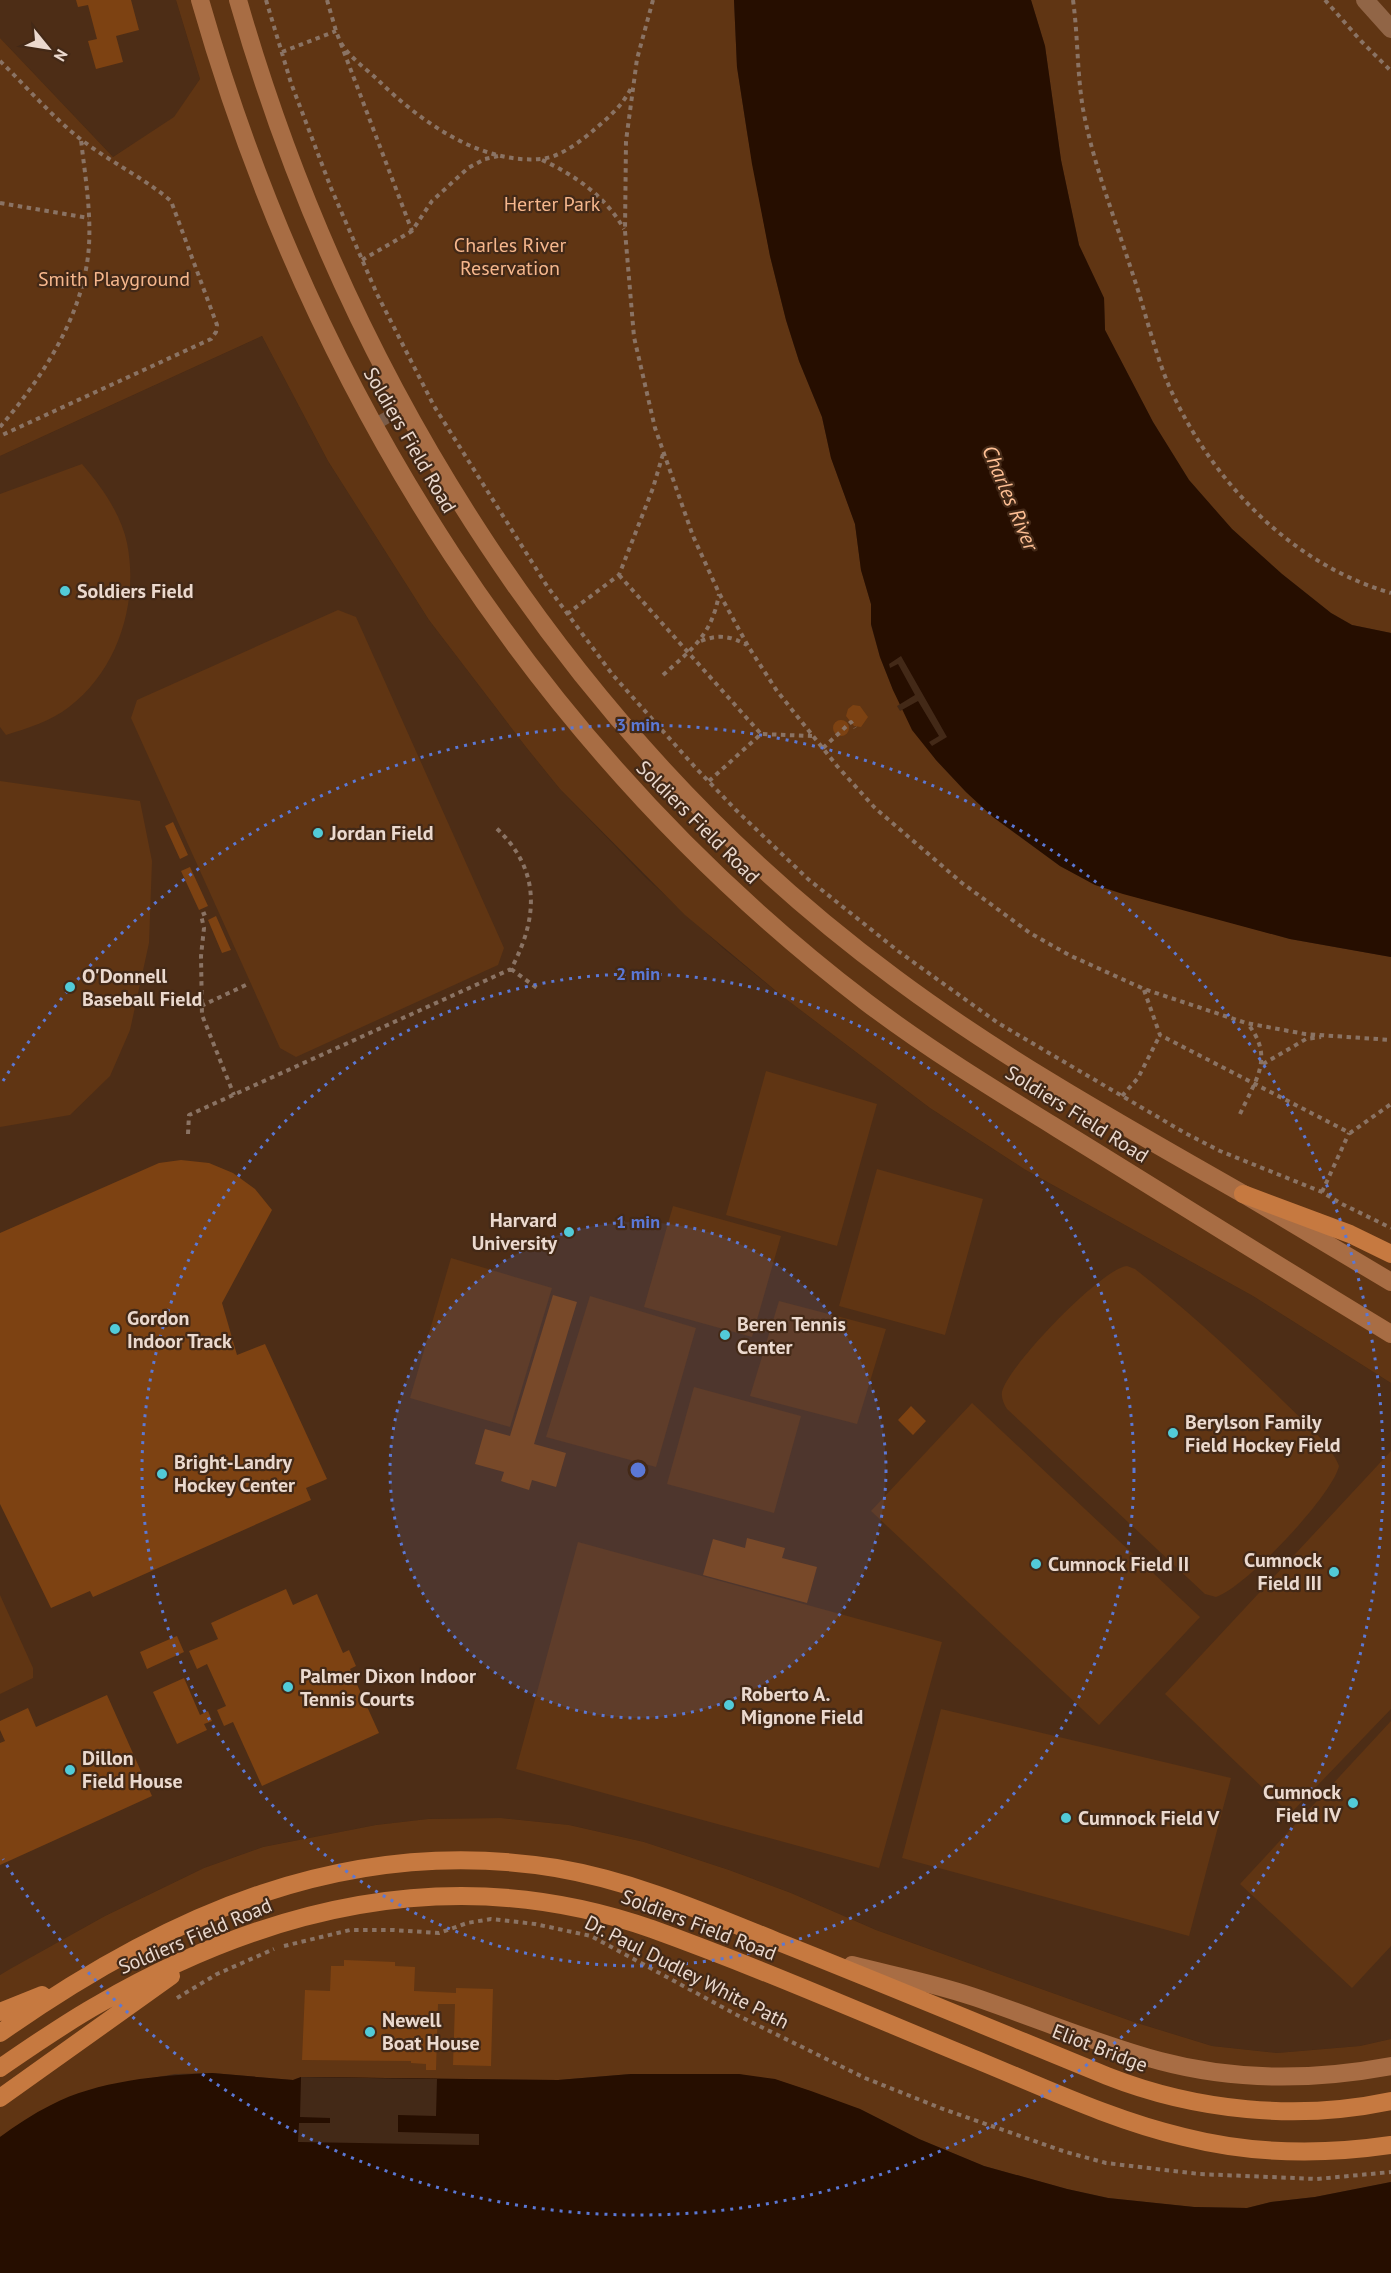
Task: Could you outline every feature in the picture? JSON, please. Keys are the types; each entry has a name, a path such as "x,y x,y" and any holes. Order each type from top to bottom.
{"highway":[{"path":"1243,1194 1350,1234 1391,1254"},
{"name":"Soldiers Field Road","path":"0,2034 88,1976 206,1914 260,1893 341,1872 388,1865 483,1861 558,1869 615,1881 687,1905 809,1954"},
{"name":"Soldiers Field Road","path":"0,2068 95,2006 167,1968 248,1934 301,1917 375,1901 453,1895 496,1896 551,1903 608,1915 662,1932 1092,2107 1169,2134 1223,2145 1297,2151 1336,2151 1391,2145"},
{"path":"0,2098 201,1953"},
{"name":"Eliot Bridge","path":"809,1954 1107,2076 1162,2095 1206,2104 1267,2110 1342,2109 1391,2101"},
{"path":"0,2012 88,1976"}],"main road":[{"name":"Soldiers Field Road","path":"200,0 226,84 275,218 321,322 374,425 458,565 522,656 591,743 671,830 742,899 869,1004 965,1071 1391,1334"},
{"name":"Soldiers Field Road","path":"238,0 260,75 295,172 361,323 405,406 492,552 582,677 635,739 717,826 825,924 896,979 967,1029 1117,1122 1391,1282"},
{"path":"1365,0 1391,29"},
{"name":"Soldiers Field Road","path":"809,1954 969,1995 1128,2051 1178,2065 1213,2071 1282,2076 1353,2073 1391,2066"}],"lane":[{"path":"374,425 405,406"}],"path":[{"path":"266,0 314,147 362,260 408,358 424,382 434,406 502,518 567,614 612,674 709,781 764,838 808,879 898,951 998,1023 1220,1151 1322,1192 1391,1228"},
{"path":"327,0 336,31 412,231"},
{"path":"653,0 638,59 626,141 625,231 634,337 663,453 693,536 719,593 748,646 777,691 822,748 875,807 935,861 1030,933 1069,955 1144,989 1246,1023 1305,1034 1391,1040"},
{"path":"1074,0 1083,105 1093,153 1163,371 1183,416 1202,448 1226,481 1270,525 1329,567 1391,593"},
{"path":"1325,0 1391,71"},
{"path":"283,54 336,31"},
{"path":"341,43 353,58 411,109 467,143 499,156"},
{"path":"0,61 81,139 154,187 171,201 217,325 216,332 211,339 0,436"},
{"path":"362,260 412,231 424,210 468,168 485,159 499,156 541,159 556,155 587,136 616,109 634,83"},
{"path":"0,427 21,402 49,360 66,329 81,290 89,247 89,218 81,139"},
{"path":"541,159 567,173 594,192 616,215 625,231"},
{"path":"0,202 89,218"},
{"path":"567,614 619,575 653,488 663,453"},
{"path":"619,575 761,735"},
{"path":"663,675 700,642 712,620 719,593"},
{"path":"700,642 712,637 725,636 748,646"},
{"path":"822,748 851,722 855,728"},
{"path":"709,781 761,735 812,736"},
{"path":"188,1134 189,1115 511,969 526,938 530,923 531,900 520,854 494,826"},
{"path":"206,913 201,915 204,928 201,956 202,1015 234,1095"},
{"path":"511,969 537,988"},
{"path":"201,1006 248,984"},
{"path":"1144,989 1160,1035 1350,1133"},
{"path":"1240,1114 1263,1065 1262,1046 1256,1034 1246,1023"},
{"path":"1122,1096 1138,1078 1160,1035"},
{"path":"1263,1065 1306,1039 1329,1036"},
{"path":"1322,1192 1350,1133 1391,1104"},
{"name":"Dr. Paul Dudley White Path","path":"175,1999 217,1974 247,1960 277,1948 331,1934 369,1929 439,1933 467,1923 491,1919 535,1924 591,1936 737,2015 866,2078 943,2109 1066,2152 1106,2163 1199,2174 1317,2179 1391,2172"}],"shaded area":[{"path":"0,0 176,0 200,79 174,118 113,157 0,38"},
{"name":"Harvard University","path":"262,336 328,461 429,620 560,789 644,876 724,949 930,1108 1024,1169 1253,1296 1391,1383 1391,2039 1360,2046 1277,2053 1212,2046 1134,2022 876,1930 791,1893 644,1842 569,1825 501,1818 428,1819 376,1825 263,1847 204,1868 105,1916 0,1975 0,456"}],"green space":[{"name":"Herter Park","path":"176,0 734,0 737,67 747,132 770,256 786,320 799,361 822,417 831,458 855,524 861,570 871,604 871,625 880,657 893,690 936,760 993,817 1060,866 1094,884 1290,939 1391,957 1391,1383 1253,1296 1024,1169 930,1108 782,996 685,915 560,789 429,620 328,461 262,336 0,456 0,38 113,157 174,117 200,79"},
{"path":"1031,0 1391,0 1391,633 1352,625 1331,613 1282,574 1232,529 1189,480 1153,422 1105,330 1104,298 1079,245 1061,160 1045,46"},
{"name":"Soldiers Field","path":"82,464 109,501 120,522 127,543 130,588 121,633 112,654 86,692 62,712 31,727 6,735 0,727 0,494"},
{"name":"Jordan Field","path":"338,610 356,617 504,948 498,965 296,1057 280,1048 131,718 137,700"},
{"name":"O'Donnell Baseball Field","path":"0,781 140,801 152,861 149,943 130,1030 110,1076 70,1115 0,1127"},
{"path":"766,1071 877,1104 837,1246 726,1215"},
{"path":"877,1169 983,1199 945,1335 839,1306"},
{"path":"673,1206 781,1236 752,1337 644,1307"},
{"path":"451,1258 552,1288 510,1427 410,1398"},
{"name":"Berylson Family Field Hockey Field","path":"1127,1266 1135,1269 1173,1300 1247,1366 1314,1431 1339,1466 1321,1498 1286,1539 1247,1577 1216,1597 1205,1594 1007,1409 1002,1399 1002,1392 1008,1379 1057,1320 1098,1283"},
{"path":"590,1296 696,1328 656,1467 546,1437"},
{"path":"779,1301 886,1329 857,1424 750,1396"},
{"path":"694,1387 801,1416 774,1513 667,1484"},
{"name":"Cumnock Field II","path":"972,1403 1200,1617 1099,1725 871,1511"},
{"name":"Cumnock Field III","path":"1391,1451 1391,1709 1290,1814 1165,1694"},
{"name":"Roberto A. Mignone Field","path":"578,1542 942,1642 879,1868 516,1769"},
{"path":"0,1595 33,1668 33,1678 0,1694"},
{"name":"Cumnock Field V","path":"941,1709 1231,1778 1189,1936 902,1858"},
{"name":"Cumnock Field IV","path":"1391,1721 1391,1946 1352,1988 1240,1884"},
{"path":"501,1818 569,1825 644,1842 791,1893 876,1930 1134,2022 1212,2046 1277,2053 1360,2046 1391,2039 1391,2182 1247,2208 1194,2207 1108,2198 984,2166 919,2139 860,2109 739,2074 631,2074 558,2080 301,2077 293,2080 212,2073 175,2074 106,2086 0,2137 0,1975 105,1916 204,1868 263,1847 376,1825 428,1819"}],"water":[{"name":"Charles River","path":"734,0 1031,0 1045,46 1061,160 1079,245 1104,298 1105,330 1153,422 1189,480 1232,529 1282,574 1331,613 1352,625 1391,633 1391,957 1290,939 1095,885 1060,866 993,817 936,760 912,730 880,657 871,624 871,604 861,570 855,524 831,458 822,417 799,361 770,256 752,164 737,67"},
{"path":"212,2073 293,2080 301,2077 558,2080 631,2074 739,2074 775,2079 860,2109 919,2139 984,2166 1108,2198 1194,2207 1247,2208 1391,2182 1391,2273 0,2273 0,2137 44,2108 88,2090 172,2075"}],"pier":[{"path":"901,656 947,737 932,746 929,742 939,736 918,701 900,711 897,706 915,695 898,664 890,668 889,664"},
{"path":"301,2077 437,2079 436,2116 398,2115 398,2132 479,2134 479,2145 298,2142 299,2123 330,2123 330,2118 300,2117"}],"building":[{"path":"76,0 131,0 139,30 116,36 123,62 96,69 88,41 97,39 88,5 78,7"},
{"path":"853,705 860,706 868,717 861,727 854,726 846,716 848,709"},
{"path":"841,720 849,728 841,736 833,728"},
{"path":"173,822 188,855 180,859 165,826"},
{"path":"190,867 208,906 199,910 181,871"},
{"path":"216,916 231,950 222,953 208,920"},
{"path":"181,1160 209,1163 233,1173 255,1189 272,1210 222,1303 237,1355 265,1344 327,1479 306,1488 311,1500 93,1597 90,1591 51,1608 0,1504 0,1233 159,1163"},
{"path":"553,1295 577,1302 534,1444 566,1453 556,1487 532,1480 529,1490 501,1481 504,1472 475,1464 485,1429 510,1436"},
{"path":"911,1406 926,1421 913,1435 898,1420"},
{"path":"747,1538 785,1548 782,1558 817,1567 807,1603 703,1575 713,1539 745,1548"},
{"name":"Palmer Dixon Indoor Tennis Courts","path":"286,1589 293,1605 317,1594 343,1653 349,1650 356,1666 350,1669 379,1733 262,1786 233,1722 224,1726 217,1710 226,1706 207,1664 197,1669 189,1651 218,1639 211,1623"},
{"path":"177,1636 184,1652 147,1669 140,1652"},
{"path":"184,1678 200,1715 208,1711 212,1721 204,1724 207,1730 177,1744 153,1692"},
{"name":"Dillon Field House","path":"107,1695 152,1796 0,1865 0,1743 5,1741 0,1730 0,1721 28,1708 36,1727"},
{"name":"Newell Boat House","path":"344,1960 395,1962 395,1966 415,1967 414,1991 456,1993 456,1988 493,1989 491,2066 453,2065 455,2004 438,2004 436,2070 426,2070 426,2064 411,2063 411,2061 302,2060 305,1990 330,1991 331,1966 344,1966"}],"place":[{"name":"Soldiers Field","path":"65,591"},
{"name":"Jordan Field","path":"318,833"},
{"name":"O'Donnell Baseball Field","path":"70,987"},
{"name":"Harvard University","path":"569,1232"},
{"name":"Gordon Indoor Track","path":"115,1329"},
{"name":"Beren Tennis Center","path":"725,1335"},
{"name":"Berylson Family Field Hockey Field","path":"1173,1433"},
{"name":"Bright-Landry Hockey Center","path":"162,1474"},
{"name":"Cumnock Field II","path":"1036,1564"},
{"name":"Cumnock Field III","path":"1334,1572"},
{"name":"Palmer Dixon Indoor Tennis Courts","path":"288,1687"},
{"name":"Roberto A. Mignone Field","path":"729,1705"},
{"name":"Dillon Field House","path":"70,1770"},
{"name":"Cumnock Field IV","path":"1353,1803"},
{"name":"Cumnock Field V","path":"1066,1818"},
{"name":"Newell Boat House","path":"370,2032"}],"park label":[{"name":"Charles River Reservation","path":"510,256"},
{"name":"Smith Playground","path":"114,279"}]}
